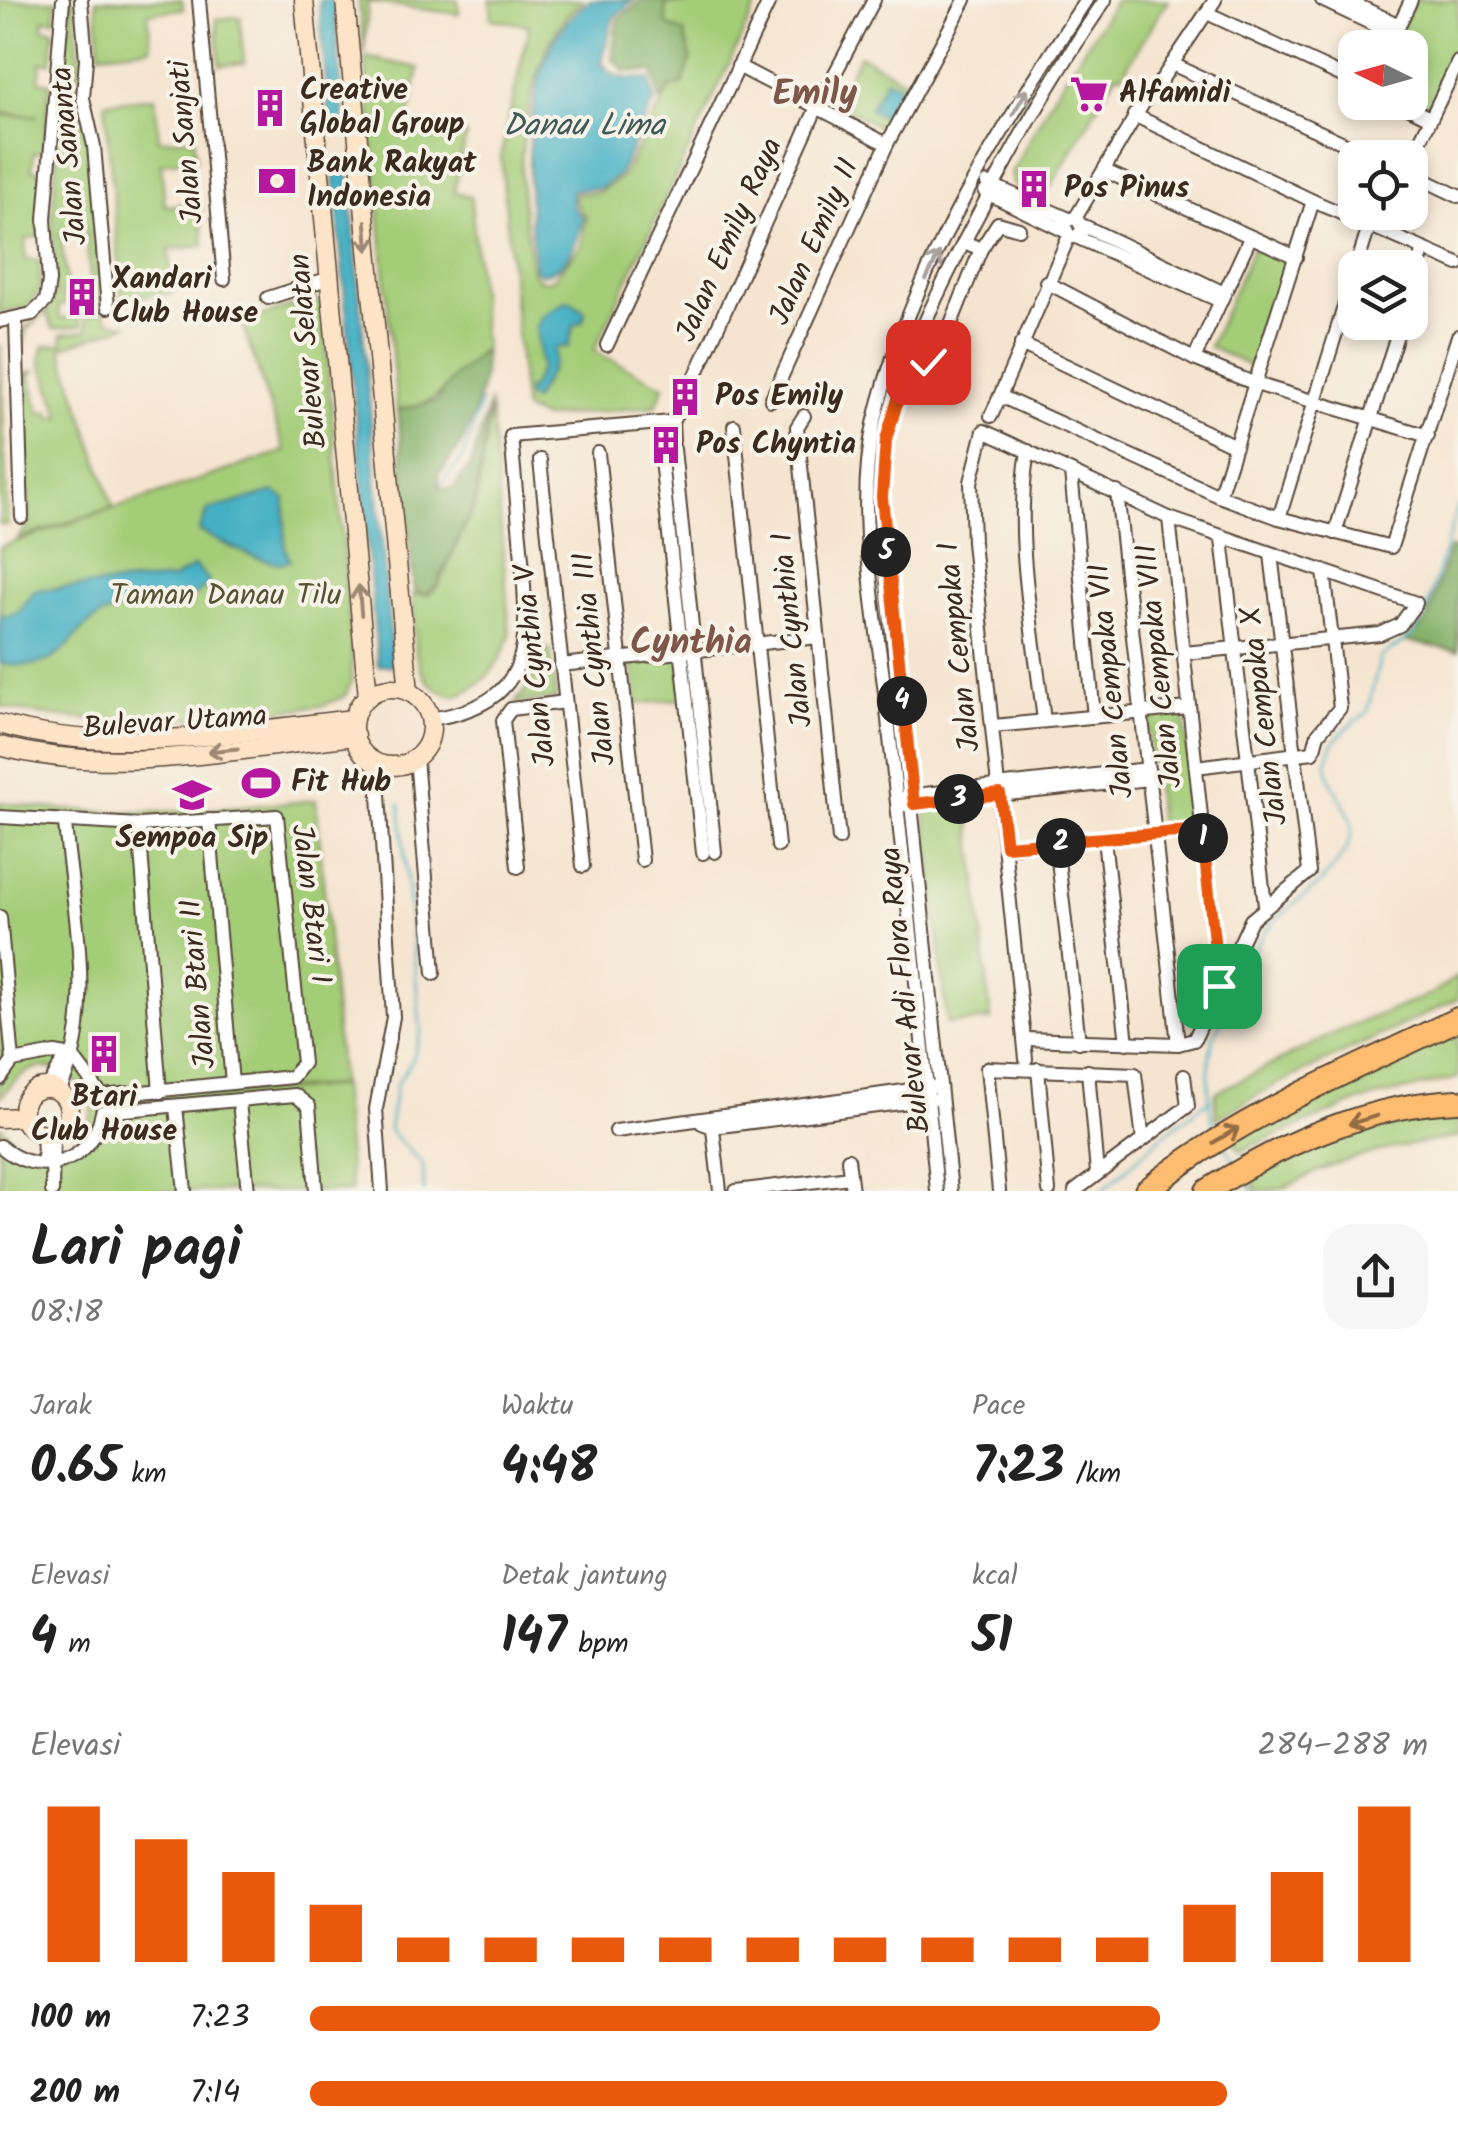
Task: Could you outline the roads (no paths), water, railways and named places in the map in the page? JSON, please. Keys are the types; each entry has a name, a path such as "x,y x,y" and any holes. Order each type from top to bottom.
{"highway":[{"path":"1146,1191 1216,1142 1282,1104 1458,1020"},
{"path":"1207,1191 1248,1164 1320,1132 1408,1107 1458,1101"}],"main road":[{"name":"Bulevar Selatan","path":"304,0 368,697"},
{"path":"345,0 409,692"},
{"path":"384,689 409,692 422,703 430,719 427,744 416,758 402,765 377,764 362,752 354,727 368,697 384,689"},
{"name":"Bulevar Utama","path":"0,724 44,734 76,749"},
{"name":"Bulevar Utama","path":"0,746 42,756 76,749 152,757 354,727"},
{"path":"42,756 44,734"},
{"path":"53,1090 68,1105 68,1116 48,1133 33,1130 24,1112 32,1092 53,1090"},
{"path":"0,1107 24,1112"},
{"path":"0,1118 24,1112"}],"street":[{"name":"Jalan Sananta","path":"16,321 46,301 49,281 45,219 63,0"},
{"name":"Jalan Sananta","path":"81,0 86,59 83,98 94,146 108,307"},
{"name":"Jalan Sanjati","path":"199,0 224,279"},
{"path":"606,345 770,0"},
{"name":"Jalan Emily Raya","path":"665,423 684,398 817,108 874,0"},
{"name":"Jalan Emily II","path":"771,400 887,144 965,0"},
{"name":"Bulevar Adi Flora Raya","path":"951,1191 913,799 868,458 887,377 918,296 1031,83 1086,0"},
{"name":"Bulevar Adi Flora Raya","path":"937,1191 897,801 877,528 886,440 912,351 964,242 1044,90 1105,0"},
{"path":"1160,82 1215,0"},
{"path":"1322,0 1382,30"},
{"path":"1346,0 1386,30"},
{"path":"1397,30 1411,0"},
{"path":"1207,13 1338,74"},
{"path":"1420,140 1458,62"},
{"path":"1172,64 1338,140"},
{"path":"738,66 887,144"},
{"path":"991,416 1072,228 1148,94"},
{"path":"1134,115 1338,211"},
{"path":"1105,171 1296,257"},
{"path":"1428,182 1458,196"},
{"path":"975,183 1220,296"},
{"path":"1219,496 1313,200"},
{"path":"927,389 981,249 998,223 1019,229"},
{"path":"1383,230 1458,264"},
{"path":"1194,359 1250,238"},
{"path":"964,242 981,249"},
{"path":"268,298 330,278"},
{"path":"1046,282 1194,359 1256,384 1428,436"},
{"path":"0,322 16,321 22,517"},
{"path":"1278,518 1338,327"},
{"path":"1000,396 1219,496 1278,518 1391,547 1458,336"},
{"path":"1335,534 1394,340"},
{"path":"1021,344 1234,446"},
{"path":"912,351 934,366"},
{"name":"Jalan Cynthia I","path":"804,416 798,428 840,840"},
{"path":"430,719 460,714 502,689 526,647 511,436 665,423 709,853"},
{"path":"734,426 778,846"},
{"name":"Jalan Cempaka I","path":"1026,1059 971,482 984,430 1028,451"},
{"path":"1044,722 1024,534 1022,491 1028,451 1222,539 1413,599 1414,606 1400,625 1380,634 1184,653"},
{"name":"Jalan Cynthia III","path":"598,452 642,860"},
{"name":"Jalan Cynthia V","path":"540,460 584,866"},
{"path":"1070,472 1094,717"},
{"name":"Jalan Cempaka VII","path":"1117,492 1178,1044"},
{"name":"Jalan Cempaka VIII","path":"1169,518 1219,986"},
{"path":"1025,1039 1178,1044 1194,1040 1246,928 1264,905 1222,539"},
{"name":"Jalan Cempaka X","path":"1264,905 1300,884 1309,872 1271,554"},
{"path":"1196,766 1311,754 1318,734 1339,712 1324,571"},
{"path":"561,665 818,637"},
{"path":"518,867 503,720 511,709 565,702"},
{"path":"993,726 1189,708"},
{"path":"416,758 434,973"},
{"path":"377,764 393,1017 376,1110 382,1191"},
{"path":"897,801 1148,774"},
{"name":"Jalan Btari I","path":"210,820 270,814 280,822 302,1064 292,1077 232,1083"},
{"path":"0,816 139,825 210,820"},
{"name":"Jalan Btari II","path":"210,820 232,1083"},
{"path":"53,1090 72,1056 82,1022 65,822"},
{"path":"139,825 160,1092"},
{"path":"1006,846 1202,830"},
{"path":"1104,839 1127,1043"},
{"path":"1056,843 1079,1042"},
{"path":"0,917 13,1061 0,1079"},
{"path":"13,1061 55,1053 72,1056 102,1096 232,1083"},
{"path":"998,1191 988,1068 1135,1074 1142,1140"},
{"path":"1038,1069 1049,1191"},
{"path":"1088,1071 1097,1174"},
{"path":"1075,1191 1188,1106 1184,1076"},
{"path":"616,1131 941,1092"},
{"path":"0,1146 17,1160 50,1165 75,1157 87,1146 99,1129 102,1112 295,1096 309,1106 316,1191"},
{"path":"239,1102 248,1191"},
{"path":"176,1106 185,1191"},
{"path":"709,1122 720,1191"},
{"path":"48,1133 52,1191"},
{"path":"736,1191 851,1184 848,1160"}],"water":[{"path":"319,0 334,0 345,131 330,132"},
{"name":"Danau Lima","path":"591,0 634,0 613,18 602,62 617,76 650,80 655,100 619,175 600,188 572,190 572,206 583,218 578,236 565,260 542,274 535,271 530,203 531,124 537,86 549,52 566,22"},
{"path":"886,79 903,88 886,118 869,109"},
{"path":"348,165 393,665 378,666 333,166"},
{"path":"568,300 585,311 583,321 574,325 568,347 556,347 554,364 533,401 527,397 527,389 541,367 536,327 542,316"},
{"path":"274,492 285,498 285,548 290,561 258,558 199,531 208,510"},
{"path":"195,566 209,580 193,596 98,618 43,663 0,663 0,613 5,617 19,611 35,590 172,579"}],"waterway":[{"path":"441,484 462,459 481,402"},
{"path":"1215,1131 1209,1085 1215,1034 1236,1000 1261,938 1277,919 1318,885 1346,849 1351,831 1349,814 1328,769 1329,752 1341,734 1367,713 1380,658 1414,634 1425,615 1458,506"},
{"path":"400,804 421,1033 411,1062 396,1085 389,1130 423,1165 424,1191"},
{"path":"1102,1191 1163,1135 1211,1099"},
{"path":"1225,1146 1234,1160"},
{"path":"1247,1179 1252,1191"}],"place":[{"name":"Alfamidi","path":"1089,94"},
{"name":"Creative Global Group","path":"270,108"},
{"name":"Bank Rakyat Indonesia","path":"277,181"},
{"name":"Pos Pinus","path":"1034,189"},
{"name":"Xandari Club House","path":"82,297"},
{"name":"Pos Emily","path":"685,397"},
{"name":"Pos Chyntia","path":"666,445"},
{"name":"Fit Hub","path":"261,783"},
{"name":"Sempoa Sip","path":"192,795"},
{"name":"Btari Club House","path":"104,1054"}],"district":[{"name":"Emily","path":"815,95"},
{"name":"Cynthia","path":"691,644"}],"park label":[{"name":"Taman Danau Tilu","path":"226,596"}]}
